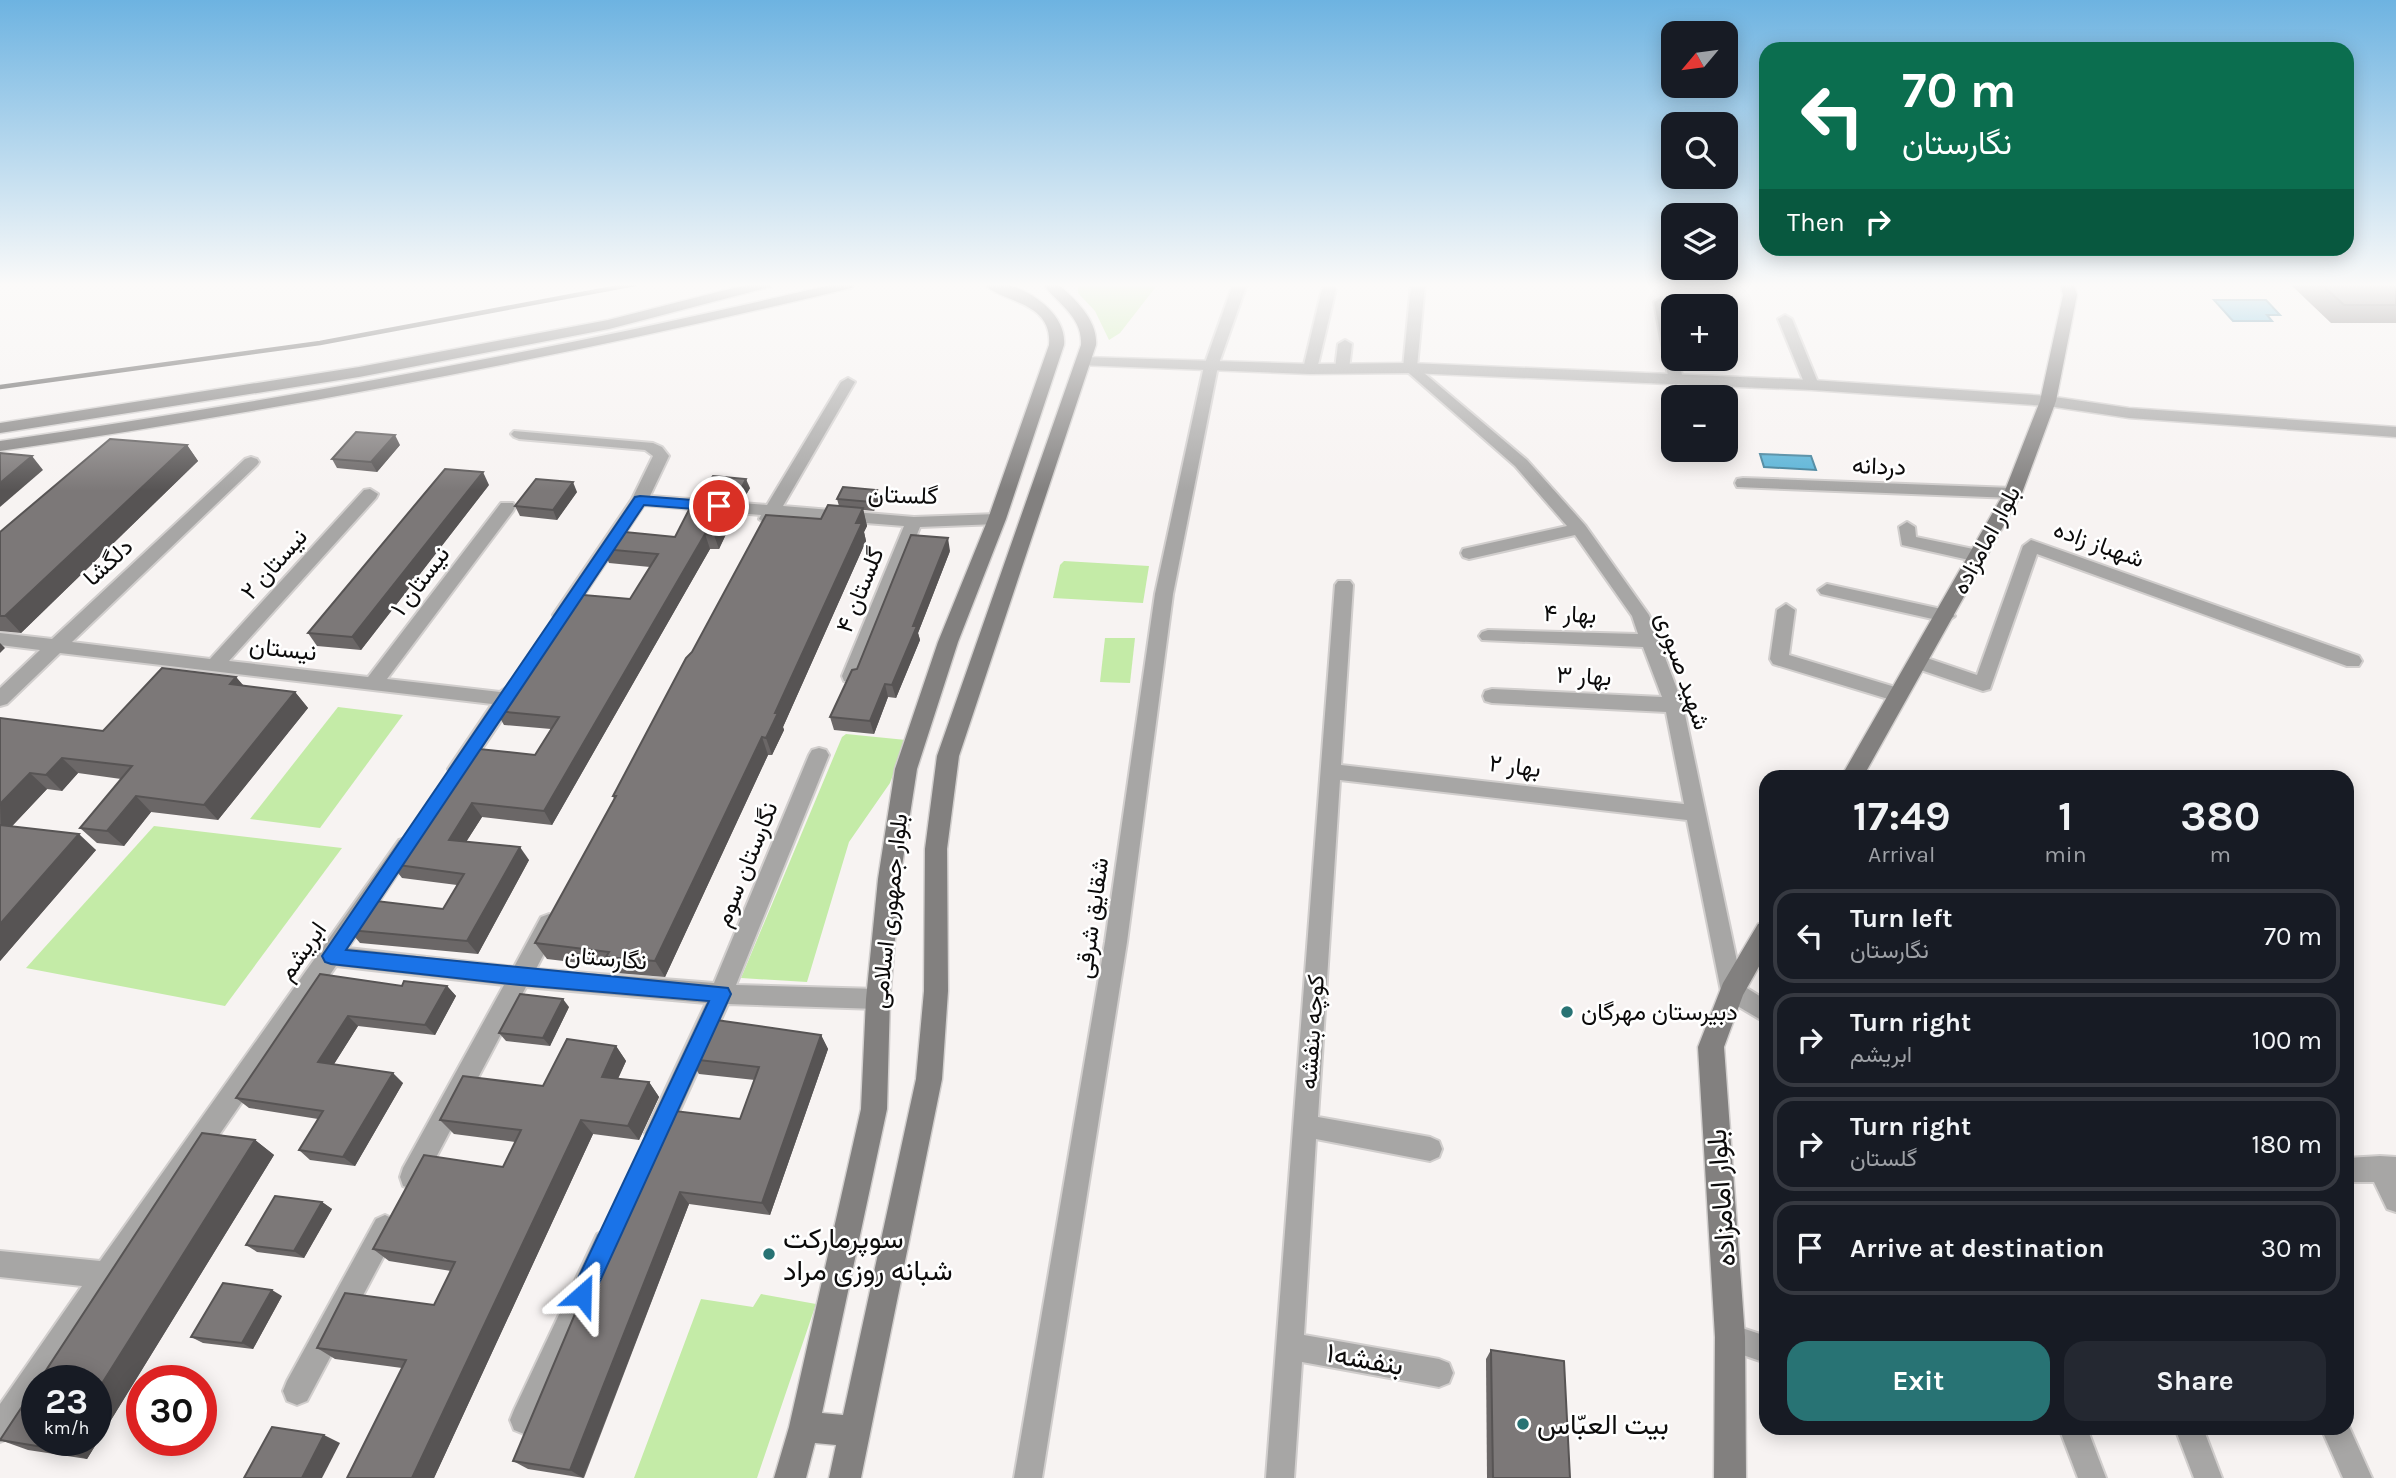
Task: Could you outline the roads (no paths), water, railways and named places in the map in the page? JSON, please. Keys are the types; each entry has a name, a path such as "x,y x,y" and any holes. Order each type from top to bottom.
{"main road":[{"path":"0,428 359,372 458,353"},
{"path":"0,446 303,399 549,353"},
{"name":"بلوار جمهوری اسلامی","path":"790,1478 804,1427 874,1109 878,999 890,879 906,769 948,642 997,519 1054,353"},
{"name":"بلوار جمهوری اسلامی","path":"845,1478 929,1079 936,991 936,849 948,756 1086,353"},
{"name":"بلوار امامزاده","path":"1856,770 1946,616 2013,493 2048,401 2058,353"},
{"path":"1053,361 1084,362"},
{"name":"بلوار امامزاده","path":"1730,1478 1730,1338 1711,1047 1732,992 1759,944"},
{"path":"804,1427 856,1432"}],"street":[{"name":"شقایق شرقی","path":"1028,1478 1116,942 1164,594 1216,353"},
{"path":"1310,369 1314,353"},
{"path":"1342,369 1344,353"},
{"path":"1410,368 1411,353"},
{"path":"1799,353 1812,385"},
{"path":"1084,362 1310,369 1410,368 1812,385 2048,401 2129,413 2396,432"},
{"name":"شهید صبوری","path":"1410,368 1521,463 1579,529 1640,615 1674,705 1732,992"},
{"path":"1674,371 1676,381"},
{"path":"759,534 848,382"},
{"path":"519,434 648,446 657,450 660,461 640,500 550,633"},
{"name":"دلگشا","path":"0,699 55,644 251,463"},
{"name":"دردانه","path":"1743,483 2013,493"},
{"name":"نیستان ۲","path":"214,666 370,494"},
{"name":"گلستان","path":"640,500 914,522 997,519"},
{"name":"نیستان ۱","path":"373,684 507,507"},
{"name":"گلستان ۴","path":"851,676 914,522"},
{"path":"1469,553 1579,529"},
{"path":"1908,534 1978,556"},
{"name":"شهباز زاده","path":"1918,662 1983,684 2031,546 2353,661"},
{"name":"کوچه بنفشه","path":"1280,1478 1344,585"},
{"path":"1827,590 1946,616"},
{"path":"1786,610 1779,659 1898,695"},
{"name":"بهار ۴","path":"1488,636 1651,641"},
{"name":"نیستان","path":"0,639 505,699"},
{"path":"445,788 520,677"},
{"name":"بهار ۳","path":"1492,696 1674,705"},
{"name":"نگارستان سوم","path":"646,1157 721,994 819,755"},
{"name":"بهار ۲","path":"1330,771 1694,813"},
{"name":"ابریشم","path":"0,1427 104,1275 331,956 414,833"},
{"path":"297,1391 558,907"},
{"name":"نگارستان","path":"331,956 520,977 721,994 878,999"},
{"path":"1732,992 1759,1009"},
{"path":"1306,1126 1430,1149"},
{"path":"2354,1170 2388,1169 2396,1200"},
{"path":"524,1420 617,1220"},
{"path":"0,1264 104,1275"},
{"path":"1730,1338 1759,1348"},
{"name":"بنفشه۱","path":"1291,1346 1438,1373"},
{"path":"2076,1435 2092,1478"},
{"path":"2192,1435 2208,1478"},
{"path":"2338,1435 2358,1478"}],"water":[{"path":"1760,454 1811,456 1816,470 1764,467"}],"railway":[{"path":"0,387 247,353"}],"place":[{"name":"دبیرستان مهرگان","path":"1567,1012"},
{"name":"سوپرمارکت شبانه روزی مراد","path":"769,1254"},
{"name":"بیت العبّاس","path":"1523,1424"}]}
